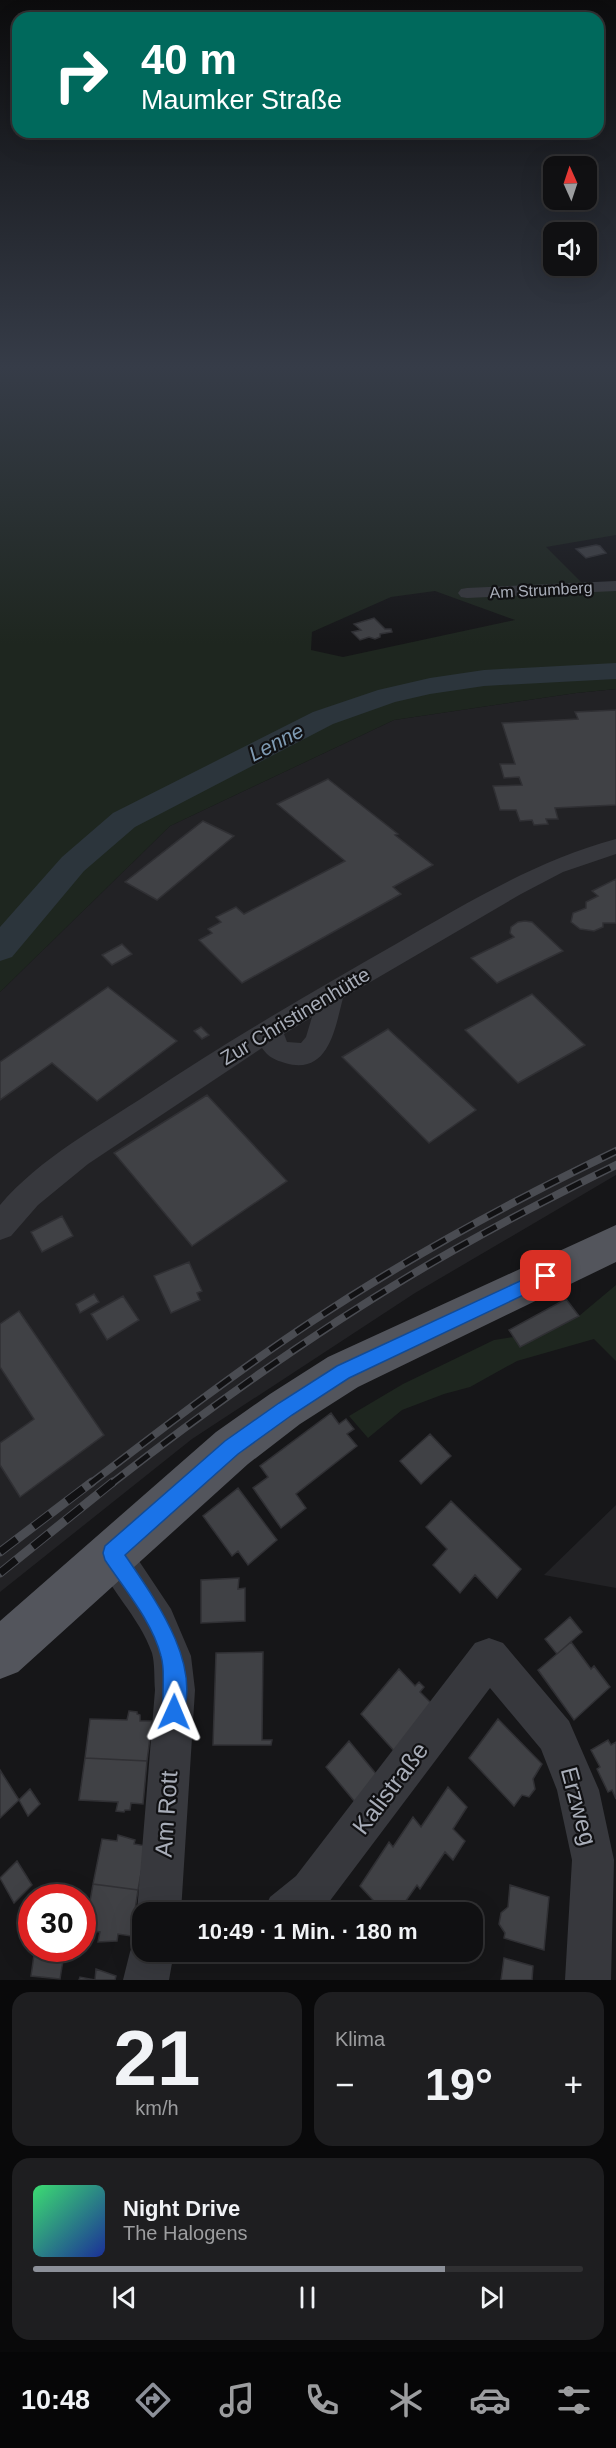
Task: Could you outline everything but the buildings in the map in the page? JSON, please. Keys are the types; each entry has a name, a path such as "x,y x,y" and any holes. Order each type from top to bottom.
{"main road":[{"path":"0,1654 232,1448 285,1409 343,1372 616,1243"}],"street":[{"name":"Am Strumberg","path":"467,593 616,586"},
{"name":"Zur Christinenhütte","path":"0,1227 35,1191 75,1158 202,1071 513,888 555,867 616,846"},
{"path":"270,1030 272,1042 281,1052 294,1054 310,1051 318,1041 331,994"},
{"name":"Am Rott","path":"112,1553 158,1622 172,1656 175,1690 160,1902"},
{"name":"Kalistraße","path":"297,1902 311,1891 489,1657"},
{"name":"Erzweg","path":"489,1657 555,1735 578,1790 593,1860 588,1980"},
{"path":"146,1980 150,1962"}],"shaded area":[{"path":"0,458 616,458 616,535 546,547 581,582 616,582 616,689 394,720 170,826 0,992","holes":["435,591 515,620 343,657 311,650 312,632 391,597"]},
{"path":"616,689 616,1175 415,1293 192,1439 0,1592 0,992 170,826 394,720"},
{"path":"616,1285 616,1361 594,1339 517,1361 470,1387 402,1410 368,1438 349,1416 403,1384 494,1340 520,1336 579,1316"},
{"path":"616,1505 616,1588 544,1575"}],"waterway":[{"name":"Lenne","path":"0,949 73,864 124,820 323,718 387,696 430,686 484,678 616,671"}],"railway":[{"path":"90,1484 285,1339 351,1296 462,1230 616,1151"},
{"path":"111,1484 278,1361 365,1303 534,1206 616,1165"},
{"path":"0,1552 92,1482"},
{"path":"0,1573 113,1482"}],"route":[{"path":"174,1712 172,1656 158,1622 112,1553 232,1448 285,1409 343,1372 546,1276"}]}
